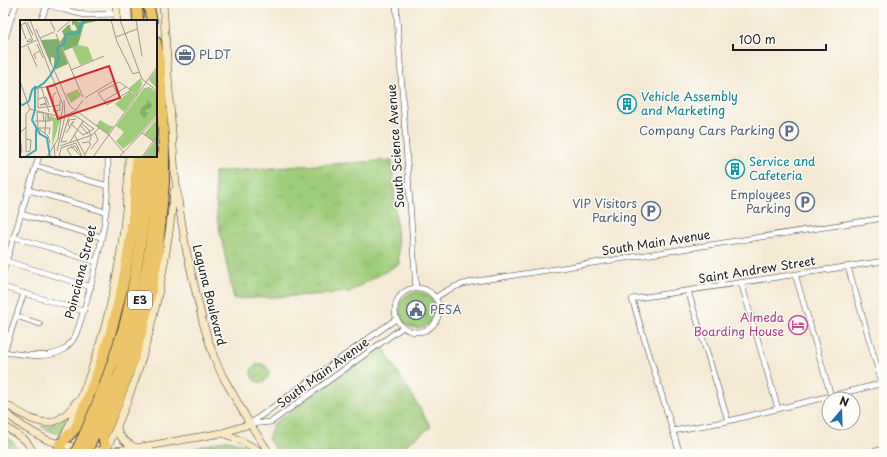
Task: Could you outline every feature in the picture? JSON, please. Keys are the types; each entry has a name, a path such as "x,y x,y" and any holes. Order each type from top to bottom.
{"highway":[{"path":"134,20 136,3"},
{"path":"136,3 138,20"},
{"path":"147,3 147,20"},
{"path":"147,3 152,20"},
{"path":"104,453 103,436 117,404 143,327 157,258 164,183 164,151 159,58 157,47"},
{"path":"61,449 76,428 98,372 112,328 132,236 137,157"},
{"name":"E3","path":"86,454 89,435 97,405 122,335 138,262 142,233 146,157"},
{"name":"E3","path":"75,454 89,435 120,374 136,317 147,264 151,235 154,205 155,157"}],"main road":[{"path":"116,3 117,18"},
{"name":"Laguna Boulevard","path":"163,3 175,175 183,237 208,339 214,357 222,375 250,424 270,454"},
{"path":"55,454 61,449 86,387 112,300 127,204 128,157"},
{"name":"Laguna Boulevard","path":"104,453 117,427 139,369 154,317 169,236 175,175"},
{"path":"3,403 34,420 44,423 53,422 61,419 67,414 86,387"},
{"path":"3,411 15,421 61,449 89,450 104,453 137,451 153,445 222,433 250,424"},
{"path":"3,422 6,427 26,441 35,454"},
{"path":"117,427 121,438 137,451"},
{"path":"222,433 250,445 263,454"}],"street":[{"path":"3,40 6,36 17,3"},
{"name":"South Science Avenue","path":"396,3 416,289"},
{"path":"41,20 44,4 85,15 117,18"},
{"path":"3,16 11,18"},
{"path":"3,272 5,260 39,157"},
{"name":"Poinciana Street","path":"3,352 44,356 54,354 71,344 76,336 91,287 106,212 108,157"},
{"path":"36,166 108,186"},
{"path":"29,190 106,212"},
{"path":"21,214 101,237"},
{"name":"South Main Avenue","path":"435,298 452,287 477,281 884,218"},
{"path":"14,236 97,262"},
{"path":"5,260 91,287"},
{"name":"Saint Andrew Street","path":"673,431 632,299 884,261"},
{"path":"848,266 884,390"},
{"path":"795,274 830,391"},
{"path":"741,282 778,409"},
{"path":"3,287 83,311"},
{"path":"416,289 425,290 432,294 435,298 438,307 437,319 431,327 426,330 417,332 410,331 403,327 396,319 395,309 398,299 405,292 416,289"},
{"path":"688,291 728,421"},
{"path":"3,352 24,293"},
{"path":"16,316 40,324"},
{"name":"South Main Avenue","path":"250,424 263,413 396,319"},
{"name":"South Main Avenue","path":"250,424 271,422 403,327"},
{"path":"851,391 883,383"},
{"path":"680,454 673,431 728,421 821,398"},
{"path":"864,454 884,449"}],"green space":[{"path":"392,160 399,264 349,292 234,299 217,217 214,172"},
{"path":"421,292 430,297 434,303 434,317 430,323 421,328 413,328 404,323 400,317 399,306 404,297 410,293"},
{"path":"382,346 431,427 393,454 279,454 268,439 273,424"},
{"path":"260,364 264,365 268,369 268,377 264,381 260,382 256,381 252,377 251,373 252,369 256,365"},
{"path":"70,415 60,435 41,426 51,425"},
{"path":"3,433 11,440 20,454 3,454"},
{"path":"226,440 242,444 255,454 202,454 185,451"}],"place":[{"name":"PLDT","path":"185,55"},
{"name":"Vehicle Assembly and Marketing","path":"627,104"},
{"name":"Company Cars Parking","path":"789,131"},
{"name":"Service and Cafeteria","path":"735,169"},
{"name":"Employees Parking","path":"805,202"},
{"name":"VIP Visitors Parking","path":"651,211"},
{"name":"PESA","path":"416,310"},
{"name":"Almeda Boarding House","path":"798,325"}]}
